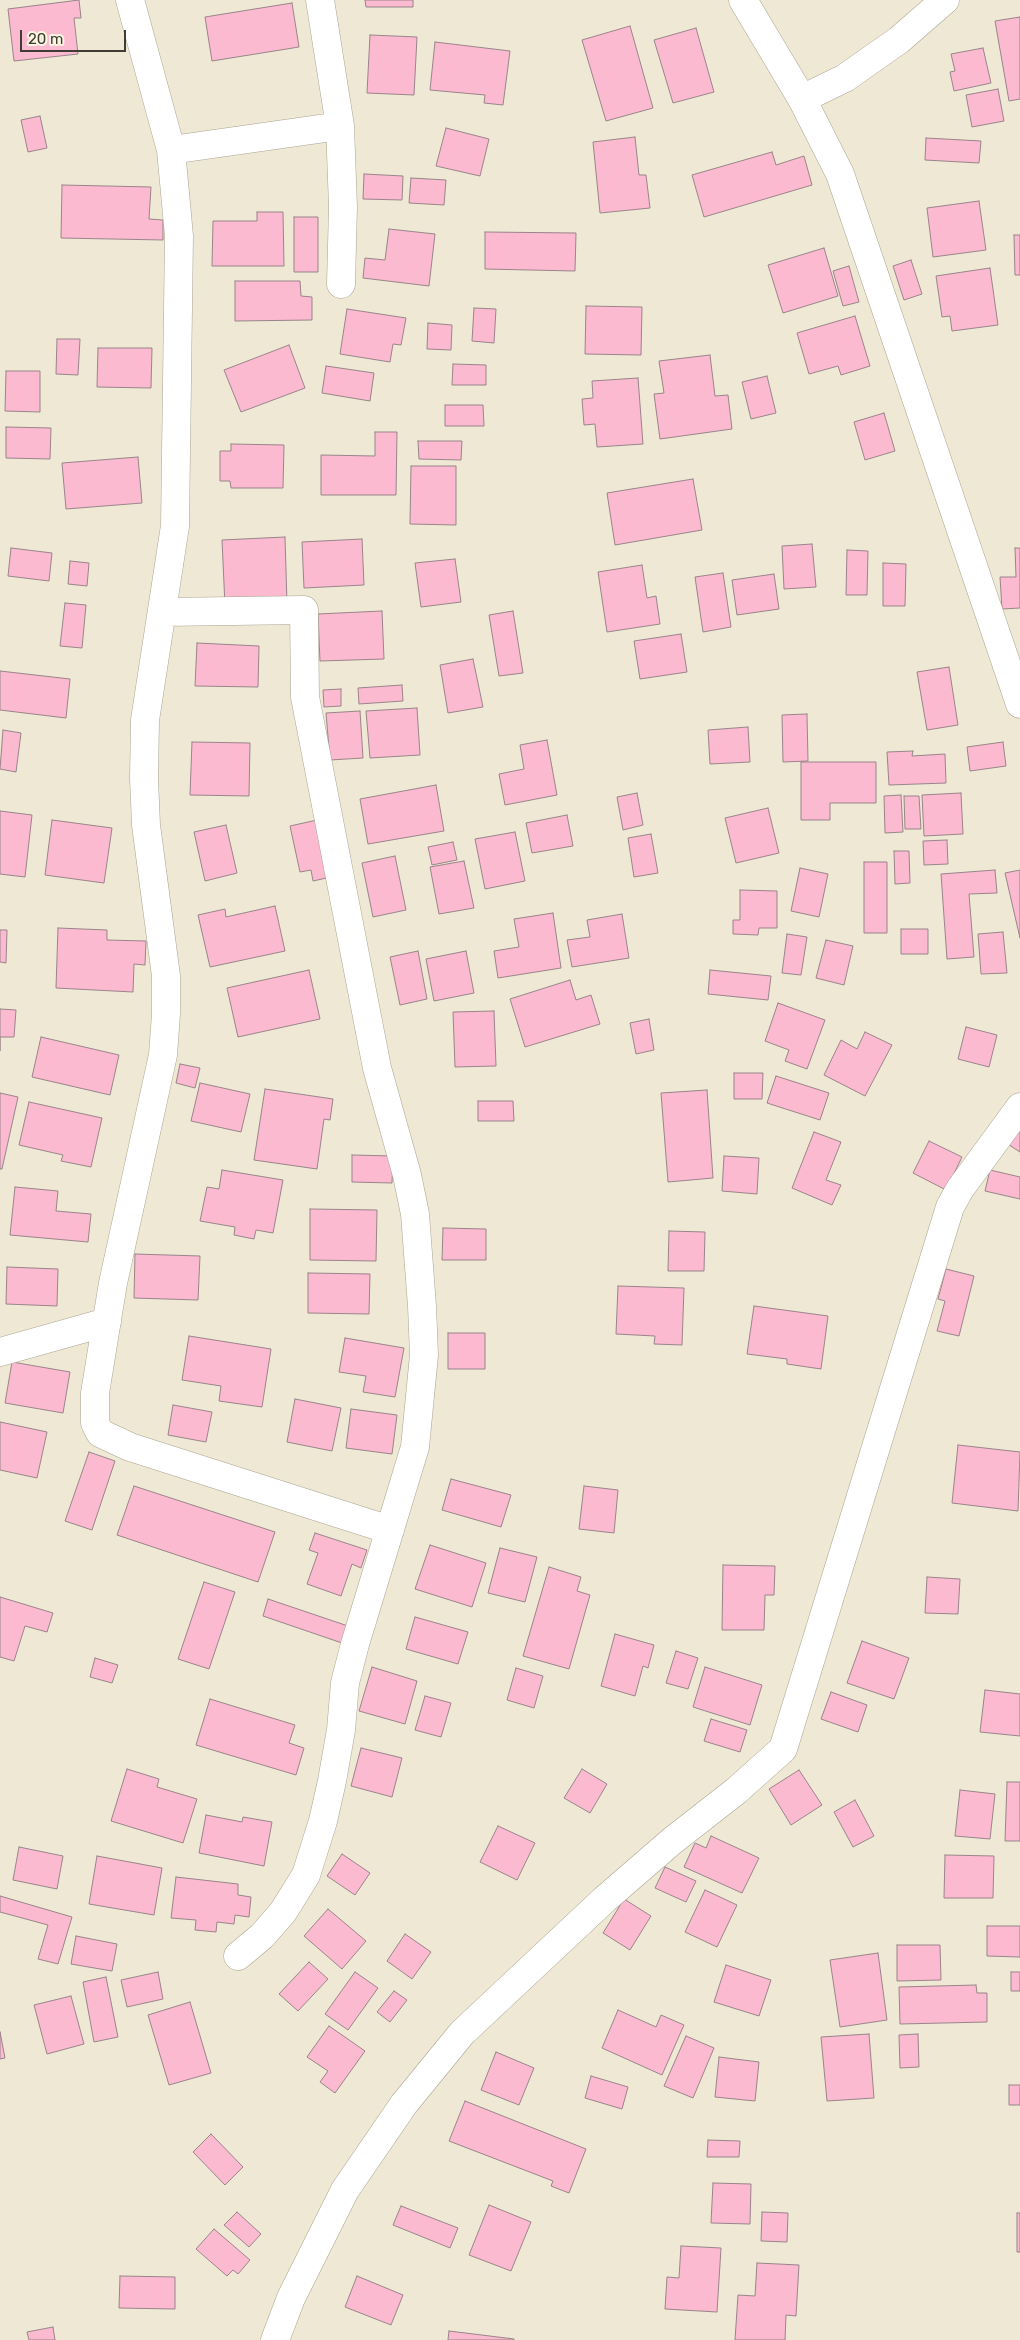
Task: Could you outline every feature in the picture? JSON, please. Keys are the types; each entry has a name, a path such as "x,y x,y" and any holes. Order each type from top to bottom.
{"street":[{"path":"130,0 171,150 179,236 176,526 145,720 144,779 146,825 166,976 164,1047 113,1283 94,1412 100,1433 130,1447 390,1530"},
{"path":"320,0 340,126 343,207 341,284"},
{"path":"743,0 802,99 840,174 1020,704"},
{"path":"802,99 844,78 899,40 946,0"},
{"path":"171,150 340,126"},
{"path":"163,612 304,610 305,697 377,1068 407,1175 415,1214 422,1306 424,1355 414,1447 355,1644 346,1684 341,1730 332,1781 306,1875 283,1912 262,1936 238,1956"},
{"path":"276,2340 292,2298 345,2190 404,2104 462,2034 605,1899 784,1749 950,1207 960,1190 1020,1107"},
{"path":"0,1352 108,1322"}],"building":[{"path":"79,0 81,18 74,18 78,54 14,61 8,9"},
{"path":"365,0 413,0 413,7 366,7"},
{"path":"292,3 299,47 212,61 205,17"},
{"path":"1020,17 1020,99 1009,101 995,21"},
{"path":"630,26 653,108 606,121 582,40"},
{"path":"696,28 714,92 673,103 654,40"},
{"path":"370,35 417,37 414,95 367,93"},
{"path":"435,42 510,51 503,105 484,103 485,95 430,90"},
{"path":"983,48 991,83 954,91 950,72 955,71 951,54"},
{"path":"998,89 1004,121 972,127 966,95"},
{"path":"40,116 47,148 28,152 21,120"},
{"path":"446,128 489,139 480,176 436,166"},
{"path":"635,137 639,175 646,175 650,208 600,213 593,142"},
{"path":"926,138 981,141 979,163 925,160"},
{"path":"772,152 776,165 804,156 812,185 704,217 692,175"},
{"path":"364,174 403,176 402,200 363,199"},
{"path":"411,178 446,180 444,205 409,203"},
{"path":"62,185 151,187 149,219 163,220 163,240 61,238"},
{"path":"979,201 986,250 933,257 927,208"},
{"path":"257,212 283,212 284,266 212,266 213,221 257,221"},
{"path":"294,217 318,217 318,272 294,272"},
{"path":"389,229 435,234 429,286 363,278 365,258 385,260"},
{"path":"485,232 576,233 575,271 485,269"},
{"path":"1014,235 1020,235 1020,275 1015,275"},
{"path":"824,248 838,296 783,313 768,265"},
{"path":"911,260 922,294 904,300 893,266"},
{"path":"849,266 859,302 843,306 833,271"},
{"path":"990,268 998,325 952,331 950,316 942,317 936,276"},
{"path":"235,281 300,281 301,296 312,297 312,320 235,321"},
{"path":"586,306 642,307 641,355 585,354"},
{"path":"474,308 496,309 494,343 472,341"},
{"path":"347,309 406,318 401,345 393,344 390,362 340,354"},
{"path":"855,316 870,366 841,375 838,366 809,374 797,333"},
{"path":"428,323 452,325 451,350 427,349"},
{"path":"57,339 80,339 78,375 56,374"},
{"path":"289,345 305,388 241,412 224,370"},
{"path":"98,348 152,348 151,388 97,387"},
{"path":"710,355 715,396 728,395 732,429 660,439 654,394 664,393 659,361"},
{"path":"453,364 486,365 486,385 452,385"},
{"path":"326,366 374,373 370,401 322,393"},
{"path":"6,371 40,371 40,412 5,411"},
{"path":"767,376 776,413 751,419 742,382"},
{"path":"638,378 643,444 597,447 595,424 584,425 582,399 593,398 592,381"},
{"path":"445,405 483,405 484,426 445,426"},
{"path":"884,413 895,451 865,460 854,422"},
{"path":"6,427 51,428 50,459 6,458"},
{"path":"375,432 397,432 396,495 321,495 321,455 375,456"},
{"path":"418,441 462,441 461,460 419,459"},
{"path":"231,444 284,445 283,488 231,488 230,481 220,481 220,451 231,451"},
{"path":"138,457 142,503 66,509 62,463"},
{"path":"411,466 456,466 456,525 410,524"},
{"path":"693,479 702,530 615,545 607,493"},
{"path":"285,537 287,604 225,606 222,540"},
{"path":"362,539 364,585 304,588 302,542"},
{"path":"812,544 816,587 784,589 782,546"},
{"path":"11,548 52,553 49,581 8,576"},
{"path":"1015,548 1020,548 1020,608 1002,609 1000,577 1016,577"},
{"path":"847,550 868,551 867,595 846,595"},
{"path":"455,559 461,602 421,607 415,563"},
{"path":"70,561 89,563 87,586 68,584"},
{"path":"883,563 906,564 905,606 883,606"},
{"path":"642,565 647,598 656,596 660,624 607,632 598,572"},
{"path":"723,573 731,627 703,632 695,577"},
{"path":"774,574 779,609 737,615 732,580"},
{"path":"65,603 86,605 82,648 60,646"},
{"path":"382,611 384,659 320,661 318,614"},
{"path":"513,611 523,673 499,676 489,615"},
{"path":"681,634 687,672 640,679 634,641"},
{"path":"197,643 259,646 258,687 195,686"},
{"path":"473,659 483,707 448,713 440,665"},
{"path":"949,667 958,725 927,730 917,672"},
{"path":"0,671 70,679 66,718 0,710"},
{"path":"402,685 403,701 359,704 358,688"},
{"path":"341,689 341,706 324,707 323,690"},
{"path":"417,708 420,755 370,758 366,711"},
{"path":"360,711 363,758 330,760 326,713"},
{"path":"807,714 808,761 783,762 782,715"},
{"path":"748,727 750,762 710,764 708,730"},
{"path":"3,730 21,733 16,772 0,769"},
{"path":"547,740 557,795 505,805 499,774 524,769 520,745"},
{"path":"192,742 250,743 249,796 190,795"},
{"path":"1003,742 1006,766 970,771 967,747"},
{"path":"913,751 912,756 945,754 946,783 889,785 887,752"},
{"path":"801,762 876,762 876,803 830,803 830,820 801,820"},
{"path":"436,785 444,831 368,844 360,799"},
{"path":"637,793 643,825 623,830 617,797"},
{"path":"961,793 963,834 924,836 922,795"},
{"path":"901,795 903,832 885,833 884,796"},
{"path":"904,796 919,796 921,829 905,829"},
{"path":"768,808 779,853 736,863 725,818"},
{"path":"0,811 32,815 25,877 0,874"},
{"path":"567,815 573,846 532,853 526,823"},
{"path":"52,820 112,828 104,883 45,875"},
{"path":"317,820 331,877 313,881 311,870 300,872 290,826"},
{"path":"226,825 237,873 205,881 194,832"},
{"path":"515,832 525,881 485,889 475,839"},
{"path":"651,834 658,873 634,877 628,838"},
{"path":"947,840 948,864 924,865 923,841"},
{"path":"453,842 457,860 432,865 428,847"},
{"path":"894,851 909,851 910,883 895,884"},
{"path":"395,856 406,910 373,917 362,863"},
{"path":"464,861 474,908 439,914 430,867"},
{"path":"864,862 887,862 887,933 864,933"},
{"path":"800,868 828,874 819,917 791,911"},
{"path":"995,870 997,893 969,894 974,957 947,959 941,874"},
{"path":"1020,870 1020,938 1005,873"},
{"path":"740,890 777,891 777,928 759,928 758,935 733,934 733,920 740,920"},
{"path":"275,906 285,951 210,967 198,915 225,909 226,917"},
{"path":"553,913 561,968 498,978 494,951 519,947 514,919"},
{"path":"622,914 629,958 572,967 567,940 590,937 587,920"},
{"path":"58,928 107,930 107,940 146,941 145,965 134,964 133,992 56,988"},
{"path":"901,929 928,929 928,954 901,954"},
{"path":"0,930 7,930 6,963 0,962"},
{"path":"1003,932 1007,973 981,974 978,934"},
{"path":"787,934 807,937 801,975 782,973"},
{"path":"826,940 853,946 844,985 816,978"},
{"path":"418,951 427,999 400,1005 390,957"},
{"path":"466,951 474,993 434,1001 426,959"},
{"path":"309,970 320,1019 238,1037 227,988"},
{"path":"710,970 771,976 768,1000 708,994"},
{"path":"570,980 576,1000 591,995 600,1024 525,1047 510,999"},
{"path":"778,1003 825,1020 807,1069 785,1061 789,1050 765,1041"},
{"path":"0,1009 16,1010 14,1037 0,1037"},
{"path":"494,1011 496,1066 455,1067 453,1012"},
{"path":"649,1019 654,1050 636,1054 630,1023"},
{"path":"966,1027 997,1035 989,1067 958,1059"},
{"path":"865,1032 892,1045 865,1096 824,1075 841,1040 857,1049"},
{"path":"41,1037 119,1055 110,1095 32,1077"},
{"path":"180,1064 200,1068 195,1088 176,1083"},
{"path":"734,1073 763,1073 762,1099 734,1099"},
{"path":"776,1076 829,1093 820,1120 767,1103"},
{"path":"200,1083 250,1094 241,1132 191,1121"},
{"path":"265,1089 333,1099 330,1120 324,1119 317,1169 254,1160"},
{"path":"707,1090 713,1178 668,1182 661,1093"},
{"path":"0,1093 18,1097 2,1169 0,1169"},
{"path":"478,1101 513,1101 514,1121 478,1121"},
{"path":"29,1102 102,1118 91,1167 61,1161 63,1155 19,1145"},
{"path":"1020,1122 1020,1152 1006,1143"},
{"path":"814,1132 841,1142 826,1180 841,1185 832,1205 792,1188"},
{"path":"929,1141 962,1157 946,1190 913,1173"},
{"path":"352,1155 393,1156 392,1183 352,1182"},
{"path":"724,1156 759,1158 757,1194 722,1191"},
{"path":"222,1170 283,1180 273,1233 256,1230 254,1239 234,1235 235,1227 200,1221 207,1187 219,1189"},
{"path":"990,1170 1020,1177 1020,1199 985,1191"},
{"path":"15,1187 58,1191 56,1211 91,1214 88,1242 10,1235"},
{"path":"310,1209 377,1210 376,1261 310,1260"},
{"path":"443,1228 486,1229 486,1260 442,1260"},
{"path":"669,1231 705,1232 704,1271 668,1271"},
{"path":"135,1254 200,1256 198,1300 134,1298"},
{"path":"7,1267 58,1269 57,1306 6,1304"},
{"path":"946,1269 974,1276 959,1336 937,1331 945,1301 938,1299"},
{"path":"308,1273 370,1274 369,1314 308,1313"},
{"path":"618,1286 684,1288 682,1345 654,1344 655,1336 616,1334"},
{"path":"754,1306 828,1316 821,1369 787,1364 787,1359 747,1354"},
{"path":"448,1333 485,1333 485,1369 448,1369"},
{"path":"189,1336 271,1349 262,1407 219,1401 221,1386 182,1380"},
{"path":"345,1338 404,1348 395,1397 363,1392 366,1376 339,1372"},
{"path":"12,1362 70,1372 63,1413 5,1403"},
{"path":"295,1399 341,1408 332,1451 287,1442"},
{"path":"173,1405 212,1412 206,1442 168,1435"},
{"path":"351,1409 397,1415 392,1454 346,1448"},
{"path":"0,1422 47,1432 37,1478 0,1470"},
{"path":"958,1445 1020,1452 1018,1511 952,1503"},
{"path":"89,1452 115,1461 92,1530 65,1521"},
{"path":"451,1479 511,1495 501,1527 442,1510"},
{"path":"134,1486 275,1532 258,1582 117,1535"},
{"path":"584,1486 618,1490 614,1533 579,1529"},
{"path":"315,1533 367,1550 361,1568 352,1564 341,1596 307,1584 318,1553 309,1550"},
{"path":"430,1545 486,1563 472,1607 415,1589"},
{"path":"500,1548 537,1557 525,1602 488,1593"},
{"path":"723,1565 775,1566 774,1595 765,1595 764,1630 722,1630"},
{"path":"549,1567 581,1577 577,1591 590,1595 569,1669 523,1656"},
{"path":"927,1577 960,1579 958,1614 925,1613"},
{"path":"204,1582 235,1592 209,1669 178,1659"},
{"path":"0,1597 53,1613 47,1632 25,1626 14,1661 0,1657"},
{"path":"268,1599 348,1626 342,1643 263,1616"},
{"path":"415,1617 468,1632 458,1664 406,1649"},
{"path":"615,1634 654,1645 648,1668 643,1666 635,1696 601,1686"},
{"path":"862,1641 909,1658 894,1699 847,1683"},
{"path":"676,1651 698,1658 688,1689 666,1683"},
{"path":"95,1658 118,1665 112,1683 90,1677"},
{"path":"372,1667 417,1681 405,1724 359,1711"},
{"path":"705,1667 762,1685 750,1725 693,1707"},
{"path":"516,1668 543,1676 534,1708 507,1700"},
{"path":"985,1690 1020,1694 1020,1736 980,1732"},
{"path":"831,1692 867,1705 858,1732 821,1719"},
{"path":"425,1696 451,1703 441,1737 415,1730"},
{"path":"210,1699 295,1725 289,1743 304,1748 296,1775 196,1745"},
{"path":"711,1719 747,1730 740,1752 704,1741"},
{"path":"361,1748 402,1758 392,1797 351,1786"},
{"path":"127,1769 159,1779 157,1787 197,1799 183,1843 111,1821"},
{"path":"582,1769 607,1784 590,1813 564,1798"},
{"path":"799,1770 822,1805 791,1825 769,1789"},
{"path":"1007,1782 1020,1782 1020,1841 1005,1841"},
{"path":"960,1790 995,1794 990,1839 955,1836"},
{"path":"855,1800 874,1836 853,1847 834,1812"},
{"path":"206,1815 242,1822 243,1817 272,1822 264,1866 199,1853"},
{"path":"498,1826 535,1843 517,1880 480,1862"},
{"path":"711,1836 759,1858 742,1893 684,1867 695,1843 706,1848"},
{"path":"19,1847 63,1856 57,1889 13,1880"},
{"path":"342,1854 370,1873 355,1895 327,1876"},
{"path":"945,1855 994,1856 993,1898 944,1898"},
{"path":"97,1856 162,1868 154,1915 89,1904"},
{"path":"665,1867 696,1881 686,1902 655,1888"},
{"path":"176,1877 238,1884 238,1895 251,1897 249,1917 235,1915 234,1924 217,1922 216,1932 195,1930 196,1920 171,1918"},
{"path":"705,1890 737,1905 717,1947 685,1932"},
{"path":"0,1896 72,1917 58,1964 38,1959 48,1925 0,1912"},
{"path":"624,1899 651,1916 630,1950 603,1933"},
{"path":"328,1909 366,1941 342,1969 304,1936"},
{"path":"987,1926 1020,1926 1020,1957 987,1956"},
{"path":"405,1934 431,1952 412,1979 387,1961"},
{"path":"76,1936 117,1944 112,1971 71,1964"},
{"path":"897,1945 940,1945 941,1980 897,1981"},
{"path":"878,1953 887,2020 840,2027 830,1960"},
{"path":"309,1962 328,1979 298,2011 279,1994"},
{"path":"726,1965 771,1980 759,2016 714,2002"},
{"path":"158,1972 163,1999 127,2007 121,1980"},
{"path":"355,1972 378,1988 348,2030 325,2014"},
{"path":"1011,1972 1020,1972 1020,1991 1011,1991"},
{"path":"106,1977 118,2037 94,2042 83,1982"},
{"path":"976,1985 977,1993 987,1993 987,2022 900,2024 899,1987"},
{"path":"394,1991 407,2000 390,2022 377,2012"},
{"path":"71,1996 84,2044 47,2054 34,2005"},
{"path":"190,2002 211,2073 169,2085 148,2015"},
{"path":"618,2010 656,2027 661,2015 684,2025 662,2075 602,2048"},
{"path":"329,2026 365,2051 335,2093 320,2082 328,2071 307,2057"},
{"path":"0,2032 5,2058 0,2059"},
{"path":"869,2034 874,2098 827,2101 821,2037"},
{"path":"918,2034 919,2067 900,2068 899,2035"},
{"path":"686,2036 714,2048 693,2098 664,2086"},
{"path":"496,2052 534,2068 519,2105 481,2090"},
{"path":"719,2057 759,2062 755,2101 715,2097"},
{"path":"591,2076 628,2087 622,2109 585,2098"},
{"path":"1009,2085 1020,2085 1020,2105 1009,2105"},
{"path":"465,2101 586,2149 569,2193 551,2186 553,2181 449,2141"},
{"path":"211,2134 243,2167 225,2185 193,2152"},
{"path":"708,2140 740,2141 739,2157 707,2157"},
{"path":"713,2183 751,2184 750,2224 711,2223"},
{"path":"489,2205 531,2222 511,2271 469,2255"},
{"path":"401,2206 458,2228 450,2248 393,2225"},
{"path":"237,2212 261,2234 249,2247 224,2225"},
{"path":"762,2212 788,2213 787,2242 761,2241"},
{"path":"1017,2213 1020,2213 1020,2252 1017,2252"},
{"path":"214,2229 250,2260 238,2274 233,2270 227,2276 196,2249"},
{"path":"681,2246 721,2248 717,2312 665,2309 667,2277 679,2278"},
{"path":"757,2263 799,2265 796,2316 786,2315 785,2340 735,2340 738,2295 755,2296"},
{"path":"120,2276 175,2277 175,2309 119,2308"},
{"path":"357,2276 403,2295 391,2325 345,2307"},
{"path":"53,2327 55,2340 29,2340 27,2332"},
{"path":"449,2331 514,2339 514,2340 448,2340"}]}
